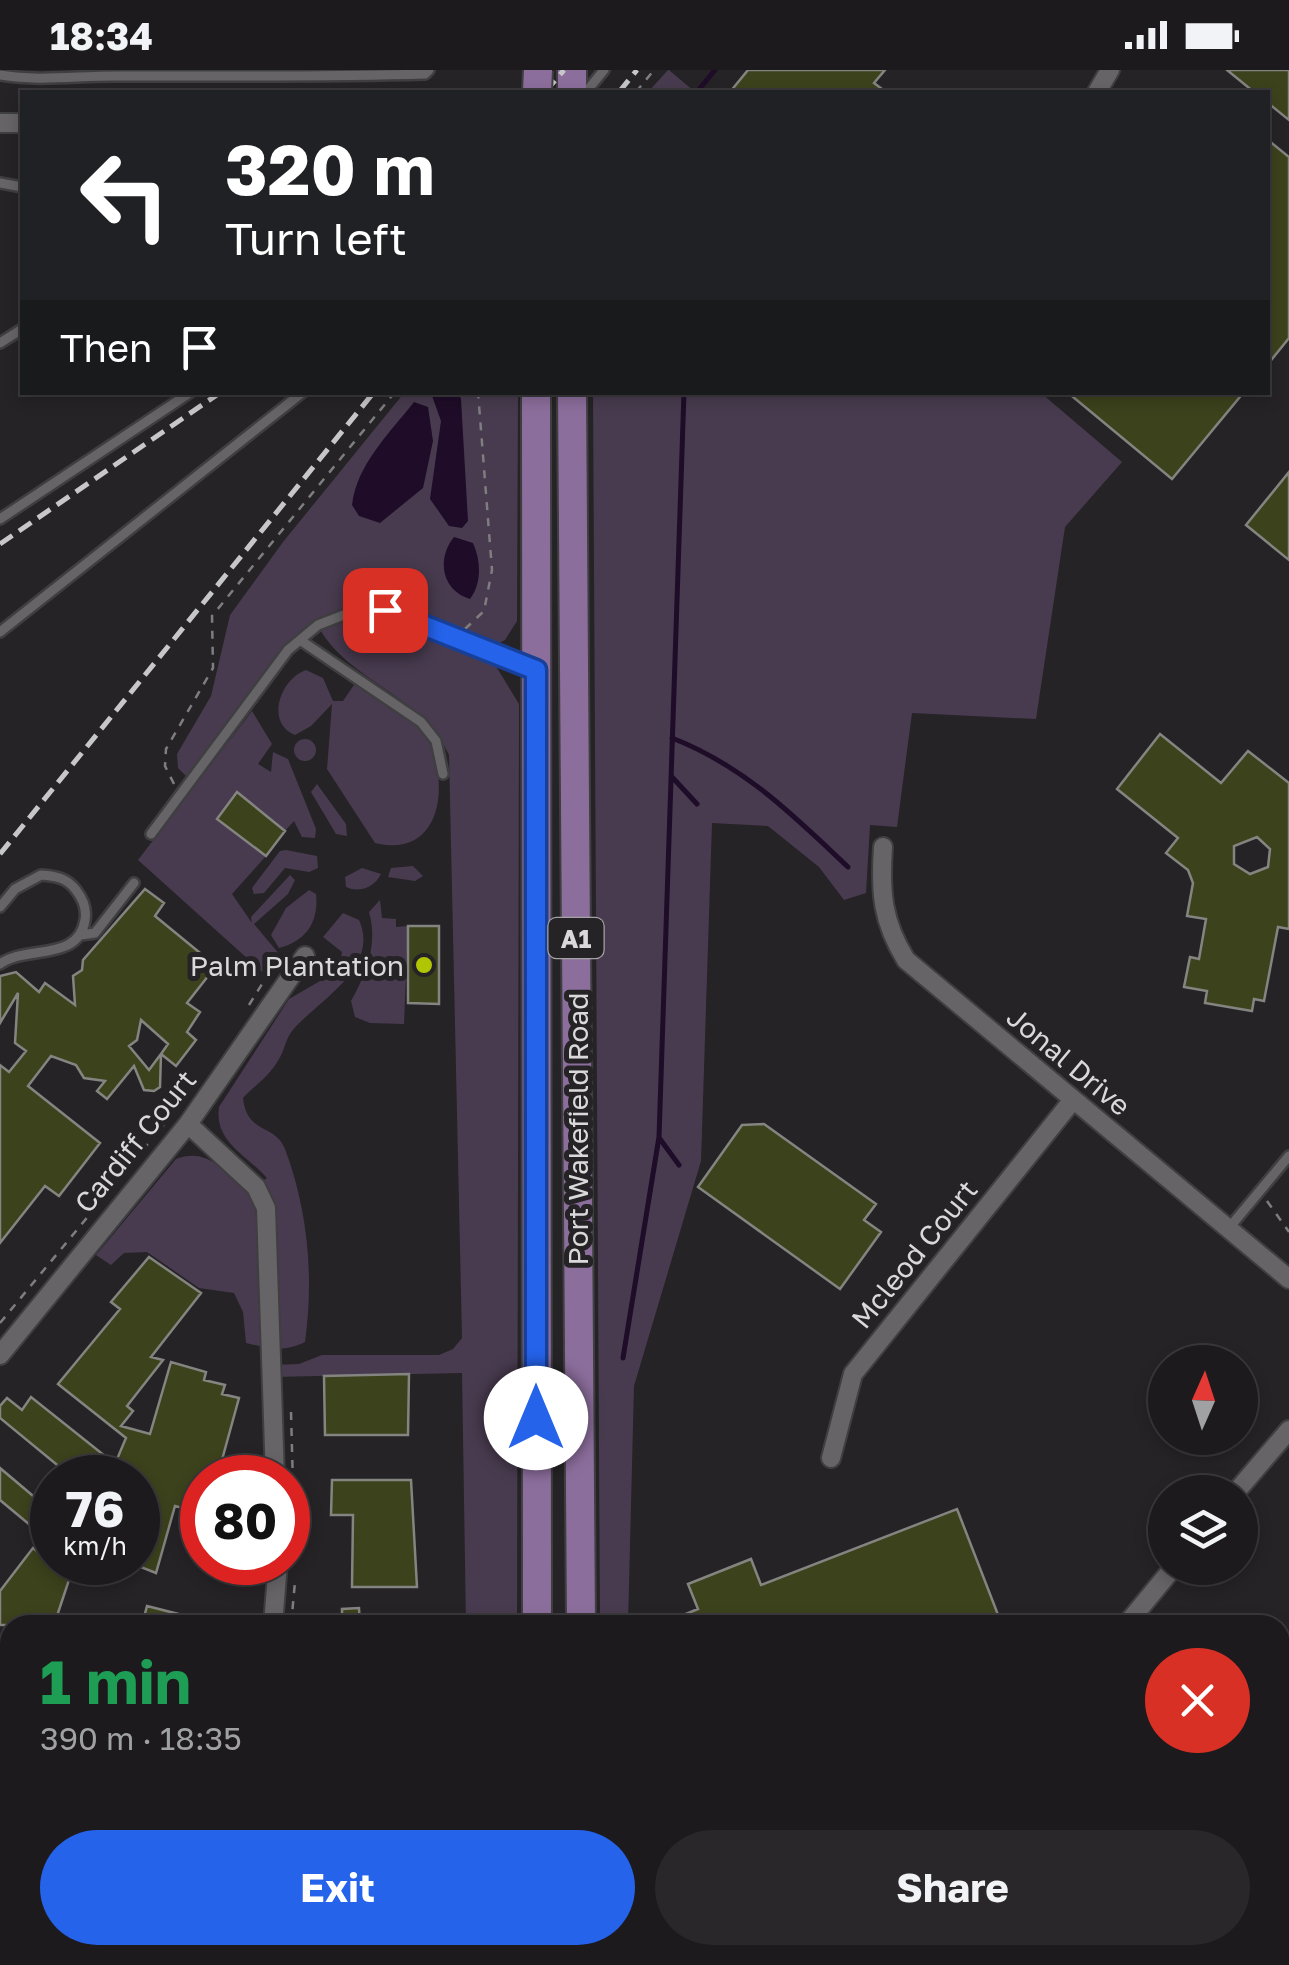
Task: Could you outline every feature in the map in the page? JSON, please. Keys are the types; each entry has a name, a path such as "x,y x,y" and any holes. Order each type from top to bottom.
{"highway":[{"name":"Port Wakefield Road","path":"536,395 537,1615"},
{"name":"Port Wakefield Road","path":"572,395 580,1615"}],"street":[{"name":"Jonal Drive","path":"883,847 880,894 887,929 906,960 1289,1278"},
{"name":"Cardiff Court","path":"0,1355 188,1124 305,956"},
{"name":"Mcleod Court","path":"832,1458 853,1374 1072,1101"},
{"path":"188,1124 256,1187 266,1208 274,1455"},
{"path":"1251,1475 1289,1430"},
{"path":"274,1615 279,1585"},
{"path":"1134,1615 1159,1585"}],"lane":[{"path":"0,75 38,82 119,76 238,79 425,74 428,70"},
{"path":"588,90 604,70"},
{"path":"0,519 186,395"},
{"path":"0,632 299,395"},
{"path":"151,834 300,640 318,625 354,611 385,610 536,670"},
{"path":"300,640 420,722 436,742 443,774"},
{"path":"0,906 26,881 41,875 58,877 69,883 84,902 81,935"},
{"path":"0,964 19,955 66,947 81,935 95,933 134,883"},
{"path":"1229,1228 1289,1156"}],"path":[{"path":"638,90 654,70"},
{"path":"184,791 170,782 165,766 166,749 212,668 212,616 393,395"},
{"path":"457,637 484,611 492,570 478,395"},
{"path":"247,1008 280,955"},
{"path":"0,1323 161,1128 205,1068"},
{"path":"1263,1188 1268,1206 1289,1232"},
{"path":"290,1395 294,1451 292,1615"}],"shaded area":[{"path":"669,70 693,90 650,90"},
{"path":"402,395 518,395 517,621 505,640 486,650 519,704 517,1615 466,1615 462,1373 272,1377 272,1365 299,1364 322,1355 439,1355 453,1349 462,1338 449,755 422,717 348,662 318,626 288,650 191,781 178,768 177,754 211,696 230,615 283,542"},
{"path":"432,395 460,395 468,521 462,528 449,526 430,499 441,421"},
{"path":"593,395 1043,395 1122,462 1065,527 1036,719 912,713 897,827 870,825 866,893 844,900 819,867 768,826 712,823 701,1161 634,1386 628,1615 600,1615"},
{"path":"414,402 428,407 433,441 423,488 380,523 359,516 352,505 360,476"},
{"path":"454,537 473,543 478,557 478,579 470,599 453,589 445,573 445,555"},
{"path":"306,670 323,678 333,701 343,701 356,682 424,733 435,760 438,798 426,830 414,840 397,845 375,843 327,769 332,704 311,726 295,735 280,721 283,691"},
{"path":"252,711 272,744 258,764 271,772 273,752 288,759 316,829 315,838 302,837 294,821 285,831 237,792 217,819 266,856 232,894 252,923 251,917 290,875 295,880 288,894 254,924 280,955 268,977 138,860"},
{"path":"305,739 313,742 313,758 305,761 297,758 294,750 297,742"},
{"path":"317,784 346,824 347,836 336,834 311,792"},
{"path":"280,851 317,856 318,868 309,872 285,868 264,893 254,894 252,888"},
{"path":"413,866 423,876 415,881 388,877 391,868"},
{"path":"362,868 381,874 366,888 346,887 345,877"},
{"path":"309,890 316,894 313,922 297,941 279,948 271,935 286,908"},
{"path":"380,900 382,918 396,919 396,927 408,926 404,1024 370,1023 355,1017 351,1001 369,958 369,912"},
{"path":"343,913 359,920 363,937 354,969 292,1031 275,1065 243,1098 250,1118 275,1135 285,1149 299,1196 307,1244 305,1342 290,1348 269,1348 246,1343 243,1312 234,1293 199,1288 147,1252 124,1253 111,1265 96,1255 176,1159 207,1159 249,1190 267,1178 227,1139 219,1107 289,999 339,970 342,952 323,937"}],"building":[{"path":"748,70 885,70 874,83 883,90 732,90"},
{"path":"1227,70 1289,70 1289,120 1270,105 1270,90 1252,90"},
{"path":"1270,142 1289,157 1289,338 1270,362"},
{"path":"1071,395 1242,395 1172,479"},
{"path":"1289,472 1289,560 1246,525"},
{"path":"1160,734 1221,783 1248,751 1289,783 1289,929 1278,927 1264,1001 1254,999 1252,1011 1205,1003 1207,991 1184,987 1190,957 1199,959 1206,919 1187,916 1193,883 1188,870 1166,853 1178,838 1117,789","holes":["1257,837 1270,849 1268,867 1250,874 1234,864 1234,846"]},
{"path":"237,792 285,831 266,856 217,819"},
{"path":"145,889 164,903 155,916 216,966 187,1003 200,1012 187,1032 196,1040 176,1066 161,1054 160,1087 154,1091 144,1090 134,1066 107,1099 97,1091 105,1081 84,1078 76,1065 51,1056 28,1086 100,1143 59,1196 45,1186 0,1243 0,1065 9,1072 26,1051 15,1043 18,993 0,1023 0,976 16,972 39,992 45,983 75,1005 73,976 82,970 83,960","holes":["141,1020 168,1044 149,1070 129,1046 137,1040"]},
{"name":"Palm Plantation","path":"408,926 439,926 439,1004 408,1003"},
{"path":"764,1124 876,1204 864,1220 881,1232 840,1289 698,1187 742,1125"},
{"path":"149,1257 201,1293 151,1357 163,1360 127,1406 133,1411 121,1426 150,1434 171,1362 206,1372 204,1380 225,1385 222,1394 239,1398 223,1455 180,1455 180,1507 175,1506 160,1559 160,1455 119,1455 126,1438 58,1384 120,1309 111,1302"},
{"path":"409,1374 408,1435 325,1435 324,1376"},
{"path":"31,1397 104,1455 45,1455 0,1418 0,1406 7,1398 22,1410"},
{"path":"0,1468 30,1493 30,1525 0,1500"},
{"path":"332,1480 411,1480 417,1587 352,1587 353,1515 331,1515"},
{"path":"957,1509 998,1615 683,1615 698,1609 688,1584 751,1559 761,1585"},
{"path":"30,1552 30,1585 67,1585 57,1615 0,1615 0,1591"},
{"path":"147,1606 182,1615 145,1615"},
{"path":"359,1608 359,1615 342,1615 342,1609"}],"waterway":[{"path":"699,90 715,70"},
{"path":"623,1358 659,1137 684,395"},
{"path":"672,738 745,777 848,867"},
{"path":"672,777 697,804"},
{"path":"660,1139 679,1165"}],"railway":[{"path":"547,90 564,70"},
{"path":"621,90 637,70"},
{"path":"0,544 217,395"},
{"path":"0,854 372,395"}],"place":[{"name":"Palm Plantation","path":"424,965"}],"route":[{"path":"385,610 536,670 536,1418"}]}
